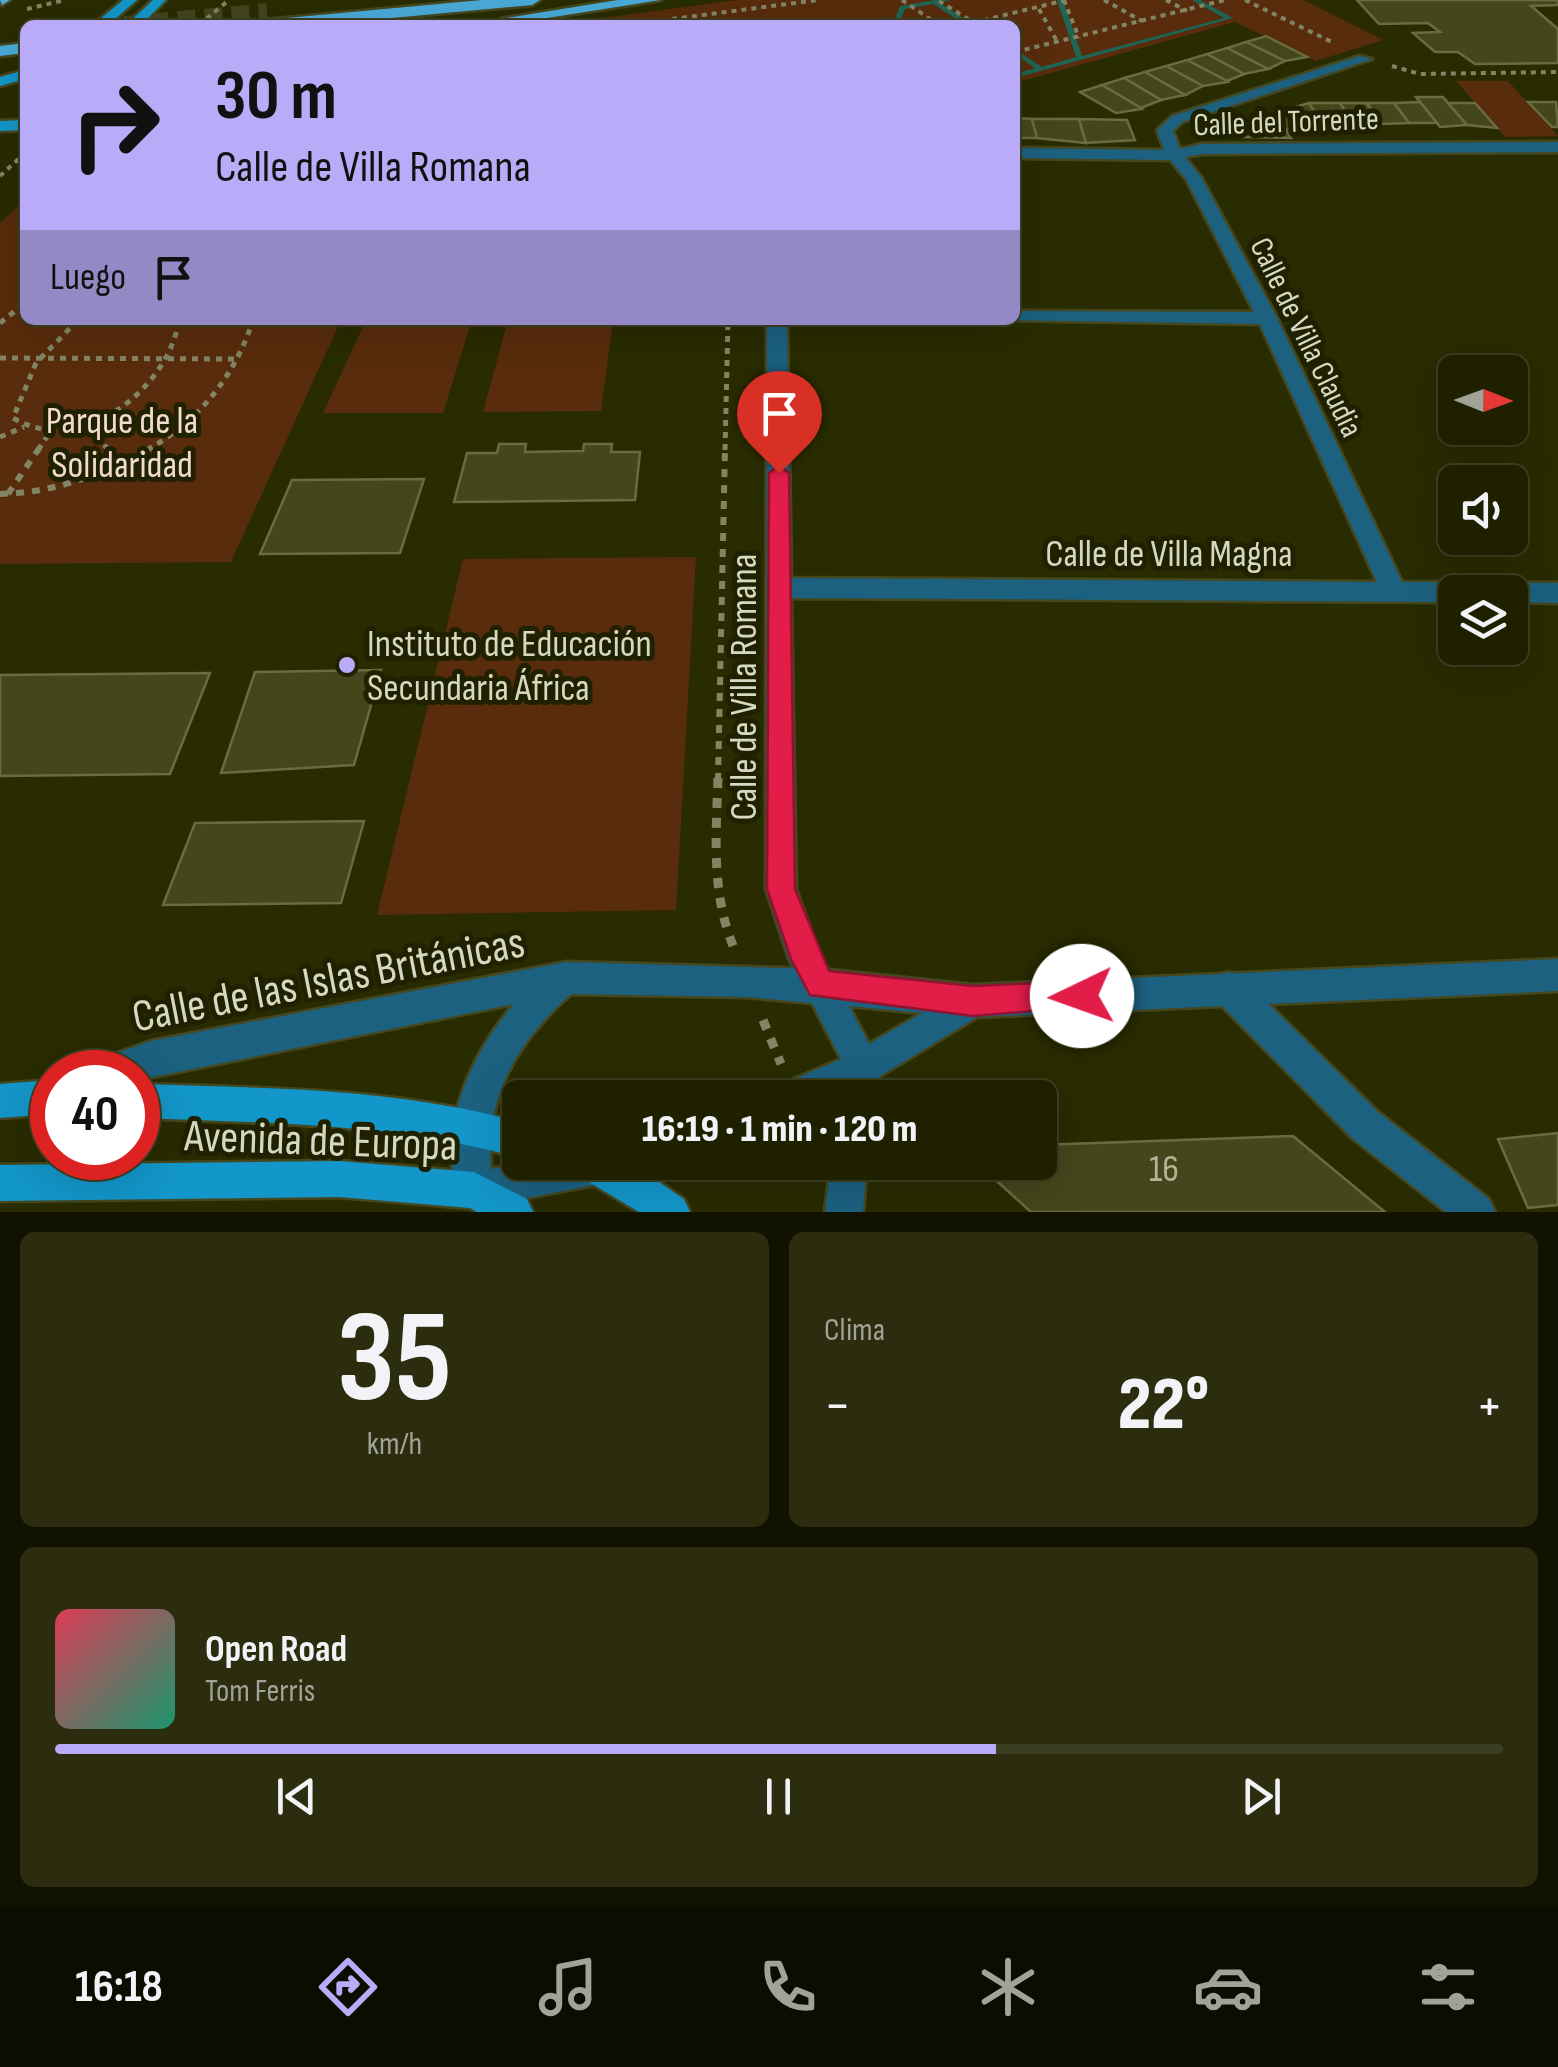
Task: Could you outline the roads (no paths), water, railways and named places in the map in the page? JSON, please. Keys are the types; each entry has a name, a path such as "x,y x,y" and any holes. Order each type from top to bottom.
{"highway":[{"path":"266,18 390,0"},
{"path":"266,18 532,0"},
{"path":"503,20 653,0"}],"main road":[{"path":"106,20 131,0"},
{"path":"138,20 160,0"},
{"path":"0,1101 30,1098"},
{"name":"Avenida de Europa","path":"160,1102 396,1111 502,1134"},
{"name":"Avenida de Europa","path":"0,1182 339,1179 474,1190 514,1212"},
{"path":"627,1180 671,1212"}],"street":[{"path":"1174,155 1166,130 1177,119 1366,59"},
{"name":"Calle del Torrente","path":"1020,153 1174,155 1202,150 1558,147"},
{"name":"Calle de Villa Claudia","path":"1174,155 1193,177 1266,318 1393,590"},
{"path":"1020,317 1266,318"},
{"name":"Calle de Villa Romana","path":"777,325 781,889 805,959 820,985"},
{"name":"Calle de Villa Magna","path":"780,588 1558,592"},
{"name":"Calle de las Islas Británicas","path":"160,1056 566,978 747,980 973,1001 1558,975"},
{"name":"Calle de las Islas Británicas","path":"474,1190 472,1125 502,1044 531,1006 566,978"},
{"path":"820,985 861,1080"},
{"path":"1228,988 1366,1125 1476,1212"},
{"name":"Calle de las Islas Británicas","path":"865,1080 973,1001"},
{"path":"474,1190 524,1180"},
{"path":"844,1212 847,1180"}],"waterway":[{"path":"934,2 947,0"},
{"path":"1060,0 1080,59"},
{"path":"1080,59 1230,18 1195,0"},
{"path":"898,20 902,7 934,2"},
{"path":"934,2 963,20"},
{"path":"1020,55 1041,69"},
{"path":"1041,69 1080,59"},
{"path":"1020,75 1041,69"}],"tunnel":[{"path":"179,20 267,12"}],"place":[{"name":"Instituto de Educación Secundaria África","path":"347,665"}],"park label":[{"name":"Parque de la Solidaridad","path":"122,442"}]}
